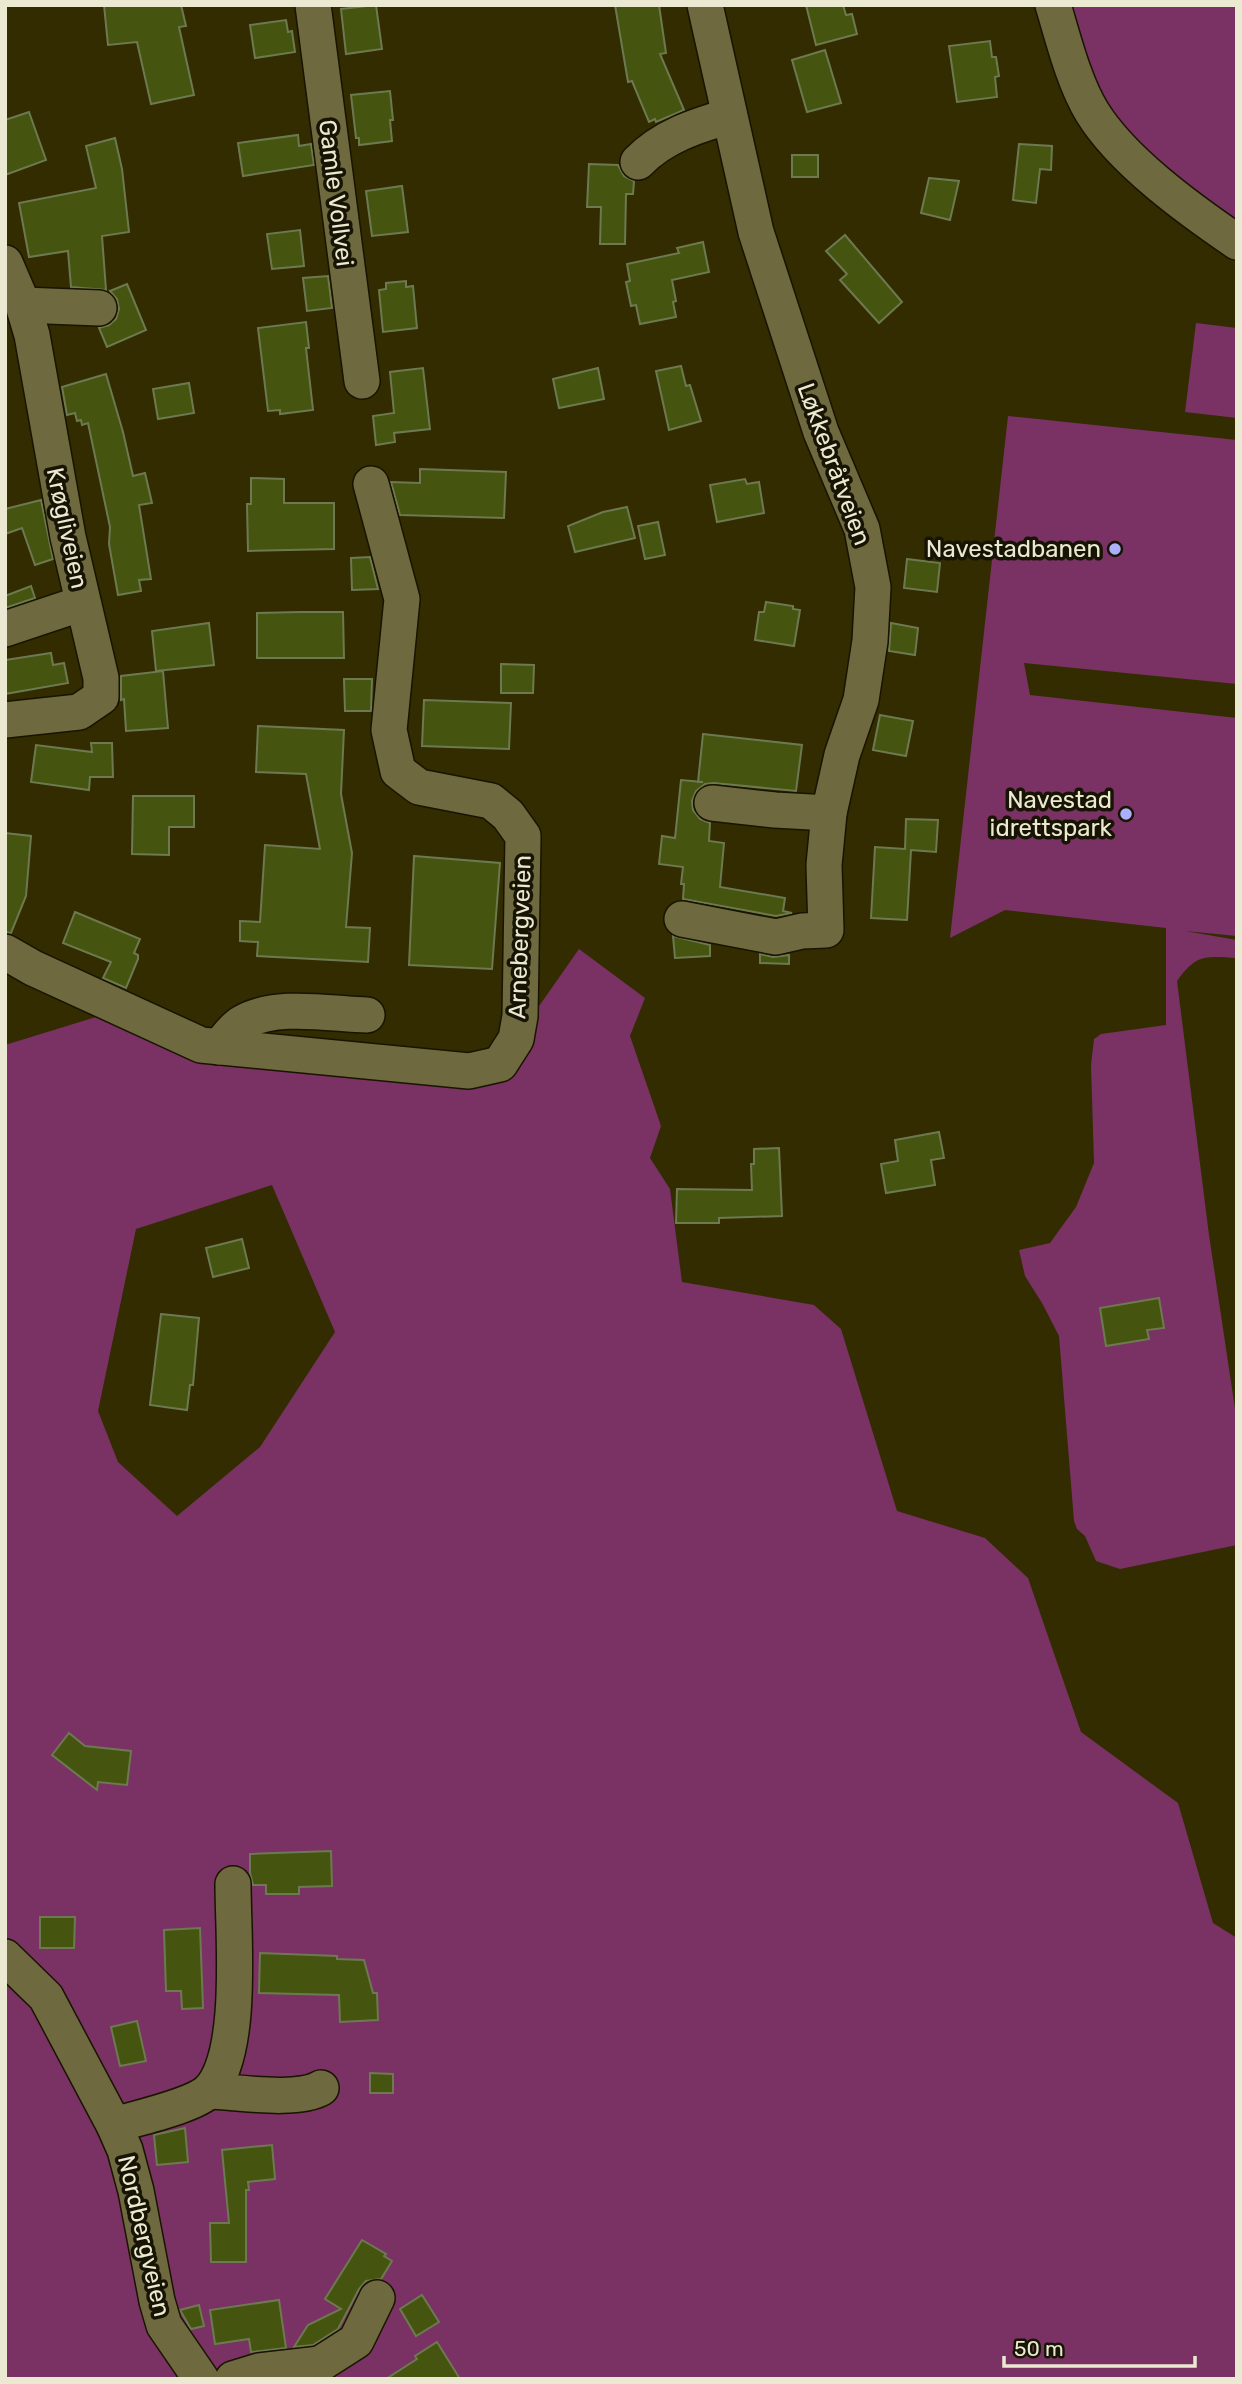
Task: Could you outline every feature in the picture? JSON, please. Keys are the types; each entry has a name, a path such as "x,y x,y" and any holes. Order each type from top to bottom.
{"street":[{"name":"Gamle Vollvei","path":"313,5 362,381"},
{"name":"Løkkebråtveien","path":"682,919 776,937 802,931 826,930 824,865 829,813 842,755 861,700 870,642 873,587 862,528 821,432 756,232 705,5"},
{"path":"1054,5 1065,46 1092,112 1122,149 1161,185 1237,242"},
{"path":"638,162 672,136 729,116"},
{"name":"Krøgliveien","path":"5,263 23,305 32,335 49,440 100,677 101,697 79,712 5,720"},
{"path":"23,305 99,308"},
{"name":"Arnebergveien","path":"5,952 33,968 201,1045 469,1071 500,1064 516,1039 520,1016 523,836 508,815 491,801 419,786 398,771 388,730 402,599 371,484"},
{"path":"5,629 83,603"},
{"path":"712,803 829,813"},
{"path":"219,1047 240,1024 257,1016 280,1011 367,1016"},
{"path":"233,1884 233,2019 224,2067 209,2091 295,2096 309,2095 321,2088"},
{"name":"Nordbergveien","path":"5,1957 46,1997 114,2125 125,2150 136,2191 164,2325 201,2379"},
{"name":"Nordbergveien","path":"114,2125 185,2104 209,2091"},
{"path":"233,2379 258,2371 320,2364 356,2341 376,2298"}],"shaded area":[{"path":"1053,5 1237,5 1237,242 1122,149"},
{"path":"1196,323 1237,328 1237,418 1185,412"},
{"path":"1008,416 1237,440 1237,684 1024,663 1030,695 1237,718 1237,936 1185,931 1237,940 1237,958 1209,957 1196,961 1177,981 1209,1235 1237,1422 1237,1545 1120,1569 1096,1561 1085,1536 1077,1529 1074,1521 1059,1336 1025,1276 1019,1250 1050,1243 1076,1207 1094,1163 1091,1065 1094,1039 1101,1034 1166,1025 1166,928 1005,910 950,938"},
{"path":"579,949 645,998 630,1036 661,1126 650,1158 670,1189 682,1282 814,1305 841,1329 897,1511 985,1538 1028,1578 1081,1732 1178,1803 1213,1923 1237,1938 1237,2379 5,2379 5,1045 122,1009 201,1045 469,1071 516,1039","holes":["272,1185 335,1332 260,1447 177,1516 118,1462 98,1411 136,1229"]}],"building":[{"path":"104,5 181,5 186,26 179,27 194,95 151,104 137,42 108,45"},
{"path":"376,5 382,49 346,54 341,9"},
{"path":"615,5 659,5 666,53 660,54 684,110 656,122 655,119 649,122 632,81 628,82"},
{"path":"806,5 843,5 846,15 852,14 857,34 816,45"},
{"path":"286,20 288,32 292,31 295,52 255,58 250,25"},
{"path":"990,41 999,76 995,77 997,97 957,102 949,46"},
{"path":"825,50 841,103 807,112 792,60"},
{"path":"390,91 392,141 359,145 351,95"},
{"path":"29,112 46,160 5,175 5,120"},
{"path":"298,135 299,146 311,144 314,165 243,176 238,143"},
{"path":"115,138 122,169 129,232 102,236 106,290 71,287 68,251 29,257 19,203 96,188 86,146"},
{"path":"1019,144 1052,146 1051,170 1040,169 1036,203 1013,200"},
{"path":"792,155 818,155 818,177 792,177"},
{"path":"589,164 618,165 624,176 634,181 633,194 626,194 625,244 600,244 601,207 587,207"},
{"path":"929,178 959,181 950,220 921,213"},
{"path":"402,186 408,232 372,236 366,191"},
{"path":"300,230 304,266 272,269 267,234"},
{"path":"845,235 902,302 879,323 840,280 847,274 826,251"},
{"path":"703,242 709,272 672,280 676,317 640,324 636,305 631,306 626,282 630,281 627,264 679,253 677,248"},
{"path":"328,276 332,308 307,311 303,278"},
{"path":"406,281 406,287 413,286 417,328 383,332 379,290 386,289 386,283"},
{"path":"127,284 146,330 107,347 99,328 116,319 119,309 117,299 110,291"},
{"path":"306,322 313,410 280,414 280,410 268,411 258,328"},
{"path":"681,366 686,386 690,385 701,421 669,430 656,371"},
{"path":"423,368 430,429 394,433 395,442 376,445 373,416 394,413 390,372"},
{"path":"598,368 604,399 559,408 553,379"},
{"path":"106,374 133,476 145,473 152,503 139,505 151,579 139,580 141,591 118,595 109,544 110,527 88,423 82,425 81,420 77,421 75,413 67,415 62,387"},
{"path":"189,383 194,413 158,419 153,389"},
{"path":"420,469 506,472 504,518 400,515 391,482 420,483"},
{"path":"251,478 284,479 284,503 334,503 334,549 248,551 247,504 251,504"},
{"path":"745,479 747,484 759,482 764,513 717,522 710,485"},
{"path":"41,500 53,559 35,565 22,528 5,534 5,509"},
{"path":"627,507 635,538 575,552 568,526 603,512"},
{"path":"658,522 665,555 645,559 638,526"},
{"path":"370,557 378,589 352,590 351,558"},
{"path":"907,559 940,563 937,592 904,588"},
{"path":"31,586 35,598 5,608 5,596"},
{"path":"766,602 793,606 793,609 800,610 794,646 755,640 759,612 764,612"},
{"path":"343,612 344,658 257,658 257,613"},
{"path":"209,623 214,665 156,671 152,631"},
{"path":"891,623 918,628 915,655 889,651"},
{"path":"51,653 53,665 64,663 68,683 5,694 5,660"},
{"path":"501,664 534,665 533,693 501,693"},
{"path":"163,671 168,728 126,731 124,699 121,700 121,676"},
{"path":"344,679 372,679 371,711 345,711"},
{"path":"424,700 511,703 509,749 422,746"},
{"path":"880,715 913,721 906,756 873,750"},
{"path":"258,726 344,730 341,794 352,853 346,927 370,928 368,962 257,956 258,942 240,941 240,921 260,922 265,845 320,849 306,774 256,772"},
{"path":"703,734 802,745 796,791 714,783 705,784 696,791 692,801 693,810 700,819 710,823 709,841 724,843 720,887 785,898 783,911 792,913 776,916 683,899 683,867 659,864 662,836 675,838 681,780 698,782"},
{"path":"91,743 112,743 113,777 90,777 89,790 31,782 36,745 92,752"},
{"path":"133,796 194,796 194,827 169,827 169,855 132,854"},
{"path":"906,819 938,820 936,852 911,850 907,920 871,918 875,847 905,849"},
{"path":"5,833 31,836 26,896 11,933 5,932"},
{"path":"414,856 500,863 492,969 409,965"},
{"path":"75,912 140,939 134,953 138,955 138,959 126,988 103,978 111,962 63,943"},
{"path":"673,936 710,945 710,956 675,958"},
{"path":"760,954 773,957 789,955 789,964 760,963"},
{"path":"939,1132 944,1158 931,1160 935,1185 886,1193 881,1164 898,1161 895,1140"},
{"path":"779,1148 782,1216 719,1218 719,1223 676,1223 677,1189 752,1190 751,1164 754,1164 754,1149"},
{"path":"242,1239 249,1268 213,1277 206,1248"},
{"path":"1159,1298 1164,1328 1147,1330 1149,1339 1106,1346 1100,1308"},
{"path":"161,1314 199,1318 193,1385 190,1385 187,1410 150,1405"},
{"path":"69,1733 85,1746 131,1751 127,1785 98,1782 97,1790 52,1755"},
{"path":"331,1851 332,1886 299,1887 299,1894 266,1894 266,1885 253,1885 250,1854"},
{"path":"40,1917 75,1917 74,1948 40,1948"},
{"path":"200,1928 203,2008 182,2009 181,1991 166,1991 164,1930"},
{"path":"260,1953 337,1956 337,1959 364,1960 373,1993 377,1993 378,2020 340,2022 339,1995 259,1993"},
{"path":"137,2021 146,2061 120,2066 111,2027"},
{"path":"370,2073 393,2074 393,2093 370,2093"},
{"path":"185,2128 188,2162 157,2165 154,2135"},
{"path":"272,2145 275,2179 248,2182 249,2190 246,2190 246,2262 211,2262 210,2223 229,2223 222,2150"},
{"path":"362,2240 386,2254 384,2256 392,2261 381,2279 366,2281 359,2289 338,2329 313,2345 294,2347 308,2325 341,2309 325,2299"},
{"path":"422,2295 439,2322 416,2336 400,2309"},
{"path":"279,2300 286,2348 251,2352 249,2339 215,2344 210,2310"},
{"path":"199,2305 204,2326 191,2329 180,2310"},
{"path":"437,2342 460,2379 386,2379 417,2359 415,2356"}],"place":[{"name":"Navestadbanen","path":"1115,549"},
{"name":"Navestad idrettspark","path":"1126,814"}]}
